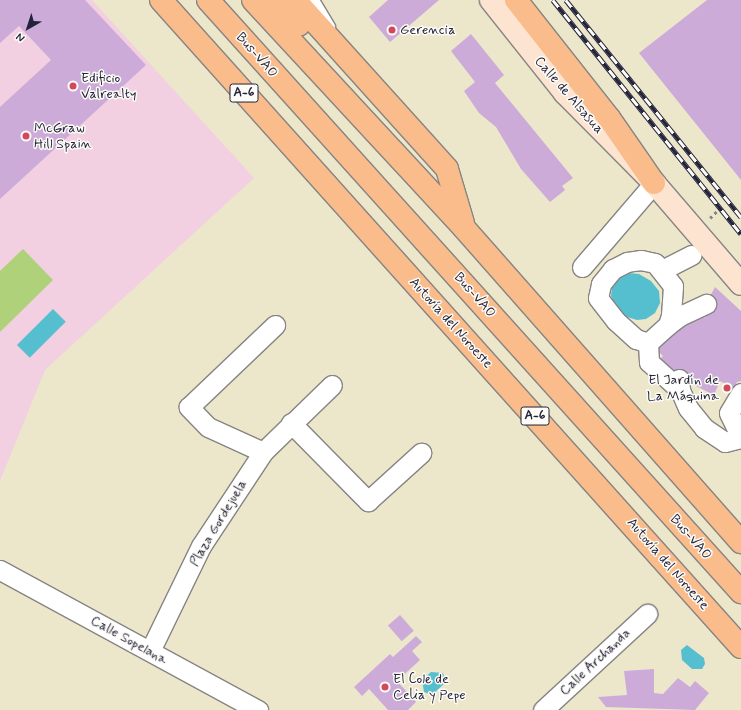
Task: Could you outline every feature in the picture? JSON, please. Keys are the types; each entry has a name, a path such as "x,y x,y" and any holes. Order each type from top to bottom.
{"highway":[{"name":"Autovía del Noroeste","path":"160,0 741,647"},
{"name":"Bus-VAO","path":"208,0 741,592"},
{"path":"253,0 464,228 741,542"},
{"path":"277,0 300,27 330,83"},
{"path":"295,0 447,169 464,228"},
{"path":"516,0 609,118 654,183"}],"street":[{"name":"Calle de Alsasua","path":"491,0 565,94 654,183 741,284"},
{"path":"582,267 654,183"},
{"path":"662,270 691,255"},
{"path":"648,343 636,339 616,321 598,298 600,284 613,269 627,262 641,260 655,262 673,286 671,316 668,325"},
{"path":"648,343 680,316 706,304"},
{"path":"263,452 208,427 189,408 275,325"},
{"path":"648,343 649,362 679,384 688,408 704,428 725,442 741,438 729,413 741,393"},
{"name":"Plaza Gordejuela","path":"150,651 201,546 263,452 291,423 332,385"},
{"path":"291,423 368,501 421,453"},
{"name":"Calle Sopelana","path":"0,570 258,710"},
{"name":"Calle Archanda","path":"543,710 647,614"}],"lane":[{"path":"314,0 330,26 339,49"}],"path":[{"path":"709,218 719,209"}],"shaded area":[{"path":"0,0 92,0 254,178 45,370 0,481"}],"green space":[{"path":"23,249 53,280 0,332 0,271"}],"water":[{"path":"629,273 639,274 651,281 659,291 660,303 655,313 646,319 637,320 627,317 616,307 611,296 612,287 618,278"},
{"path":"53,309 66,322 30,358 17,345"},
{"path":"687,645 704,658 705,664 702,669 692,669 682,660 681,650"},
{"path":"431,672 443,673 446,682 432,695 424,692 422,680"}],"building":[{"name":"Edificio Valrealty","path":"0,0 85,0 146,65 0,199 0,107 51,60 19,26 0,43"},
{"name":"Gerencia","path":"388,0 439,0 390,42 369,17"},
{"path":"707,0 741,0 741,180 639,53"},
{"path":"471,34 504,75 495,83 573,178 562,186 565,190 550,202 521,169 496,127 479,113 464,91 475,82 451,51"},
{"path":"715,287 741,311 741,381 737,382 734,388 720,381 714,395 654,365 663,356 655,348 699,311 705,318 709,310 706,304"},
{"path":"400,615 414,631 402,641 388,625"},
{"path":"416,636 422,642 412,651 420,660 397,681 416,702 408,710 388,710 369,689 362,696 354,687 390,654 393,657"},
{"path":"654,669 654,693 663,694 678,678 690,687 695,681 709,693 695,710 606,707 598,697 627,695 624,671"}],"railway":[{"path":"553,0 741,234"},
{"path":"566,0 741,217"}],"place":[{"name":"Gerencia","path":"392,30"},
{"name":"Edificio Valrealty","path":"73,86"},
{"name":"McGraw Hill Spain","path":"26,136"},
{"name":"El Jardín de La Máquina","path":"727,388"},
{"name":"El Cole de Celia y Pepe","path":"385,687"}]}
